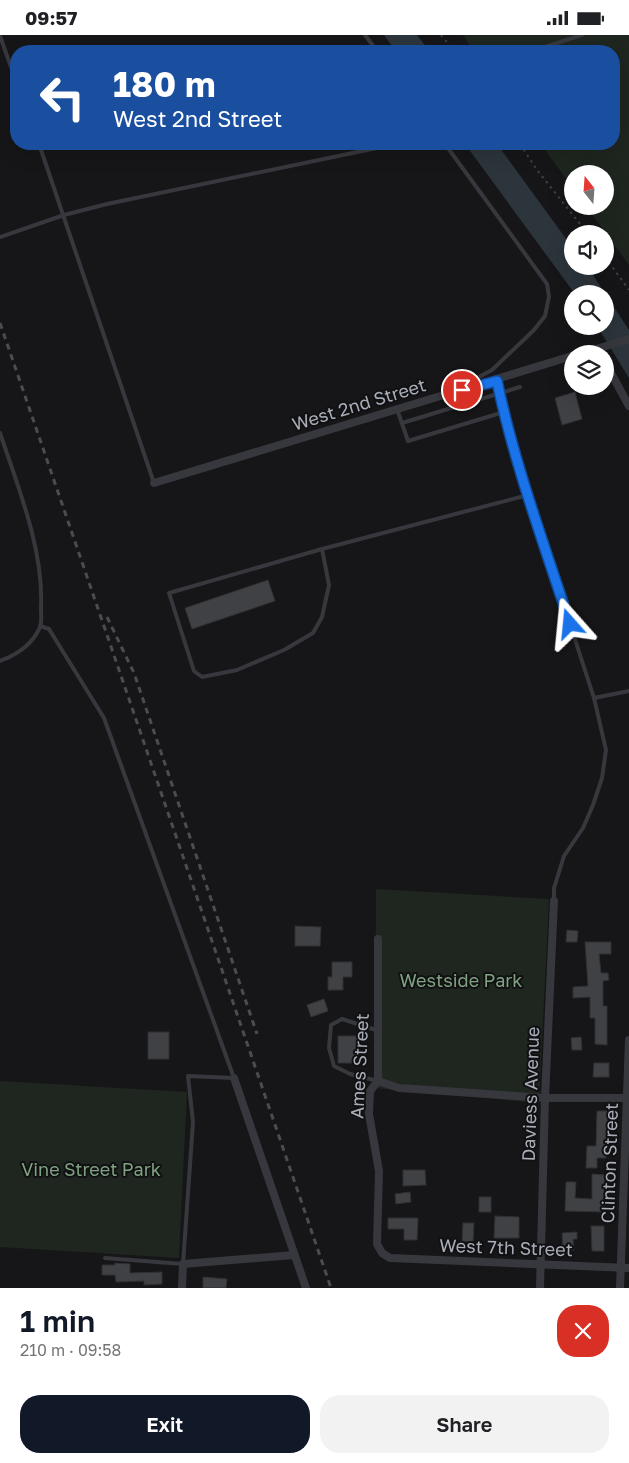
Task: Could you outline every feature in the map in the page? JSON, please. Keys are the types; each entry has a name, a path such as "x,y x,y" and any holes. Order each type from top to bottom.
{"street":[{"path":"614,345 629,339"},
{"name":"West 2nd Street","path":"154,483 444,395 497,381 564,359"},
{"path":"614,378 629,406"},
{"name":"Daviess Avenue","path":"540,1288 545,1097 554,901"},
{"name":"Ames Street","path":"378,939 378,1081 370,1091 369,1115 379,1171 377,1244 382,1253"},
{"name":"Clinton Street","path":"620,1288 625,1268 629,1040"},
{"path":"234,1078 306,1288"},
{"path":"378,1081 399,1088 545,1097 628,1098"},
{"name":"West 7th Street","path":"382,1253 390,1258 625,1268"},
{"path":"182,1288 183,1265 294,1255"}],"lane":[{"path":"551,45 582,35"},
{"path":"0,36 10,64"},
{"path":"40,150 64,215 154,483"},
{"path":"0,237 64,215 107,204 367,150"},
{"path":"444,395 492,370 534,330 545,316 549,297 547,285 449,150"},
{"path":"497,381 528,495 594,698 606,750 602,777 593,805 582,828 564,856 554,888 554,901"},
{"path":"402,423 520,387"},
{"path":"397,409 408,441 504,412"},
{"path":"0,433 27,517 39,571 41,602 40,626 26,647 0,661"},
{"path":"322,549 329,585 322,617 312,633 284,650 237,670 202,677 194,671 169,593 322,549 528,495"},
{"path":"40,626 49,629 104,718 234,1078 188,1076 193,1122 183,1265 105,1258"},
{"path":"594,698 629,691"},
{"path":"378,1081 350,1074 334,1066 329,1048 330,1025 342,1019 379,1031"}],"path":[{"path":"441,35 449,45"},
{"path":"524,150 537,170 581,225"},
{"path":"614,269 629,289"}],"green space":[{"path":"463,35 629,35 629,265 614,244 614,225 600,225 593,215 614,215 614,165 564,165 564,176 545,150 620,150 620,45 470,45"},
{"name":"Westside Park","path":"376,889 549,899 539,1103 375,1088"},
{"name":"Vine Street Park","path":"0,1081 187,1092 179,1258 0,1247"}],"shaded area":[{"path":"384,35 417,35 424,45 392,45"},
{"path":"469,150 501,150 564,236 564,275 593,275 599,285 568,285"},
{"path":"614,307 629,330 629,378 614,354 614,345 609,345 603,335 614,335"}],"building":[{"path":"565,395 576,395 582,419 562,425 555,398"},
{"path":"268,580 275,601 192,629 185,608"},
{"path":"295,926 321,927 320,946 295,946"},
{"path":"567,930 578,931 577,942 566,942"},
{"path":"585,942 611,942 611,954 599,954 601,973 608,973 609,980 603,981 603,1006 607,1006 607,1045 595,1044 595,1018 590,1018 590,997 573,998 573,987 588,986"},
{"path":"332,962 352,962 352,977 343,977 343,990 328,990 328,977 332,977"},
{"path":"324,999 328,1011 311,1017 307,1005"},
{"path":"148,1032 169,1032 169,1059 148,1059"},
{"path":"338,1036 358,1036 358,1063 338,1063"},
{"path":"581,1037 582,1050 572,1050 571,1038"},
{"path":"594,1063 609,1063 609,1077 593,1077"},
{"path":"597,1111 608,1111 606,1158 597,1158 597,1168 586,1168 587,1146 596,1146"},
{"path":"403,1170 425,1170 426,1185 403,1186"},
{"path":"592,1174 605,1175 603,1212 565,1211 566,1182 576,1182 575,1198 592,1199"},
{"path":"410,1192 411,1202 396,1204 395,1194"},
{"path":"479,1197 491,1197 491,1212 479,1212"},
{"path":"495,1216 519,1217 519,1238 494,1238"},
{"path":"388,1218 418,1218 417,1240 404,1240 404,1229 388,1229"},
{"path":"463,1223 474,1223 473,1242 462,1241"},
{"path":"591,1226 604,1226 604,1251 592,1251"},
{"path":"577,1232 577,1239 573,1239 574,1250 563,1251 562,1233"},
{"path":"115,1263 130,1264 130,1273 162,1272 162,1284 144,1285 144,1281 116,1282 115,1275 102,1275 102,1265 115,1265"},
{"path":"203,1277 227,1279 226,1288 203,1288"}],"railway":[{"path":"0,323 331,1288"},
{"path":"107,617 134,673 257,1034"}],"route":[{"path":"462,390 497,381 523,478 570,624"}]}
